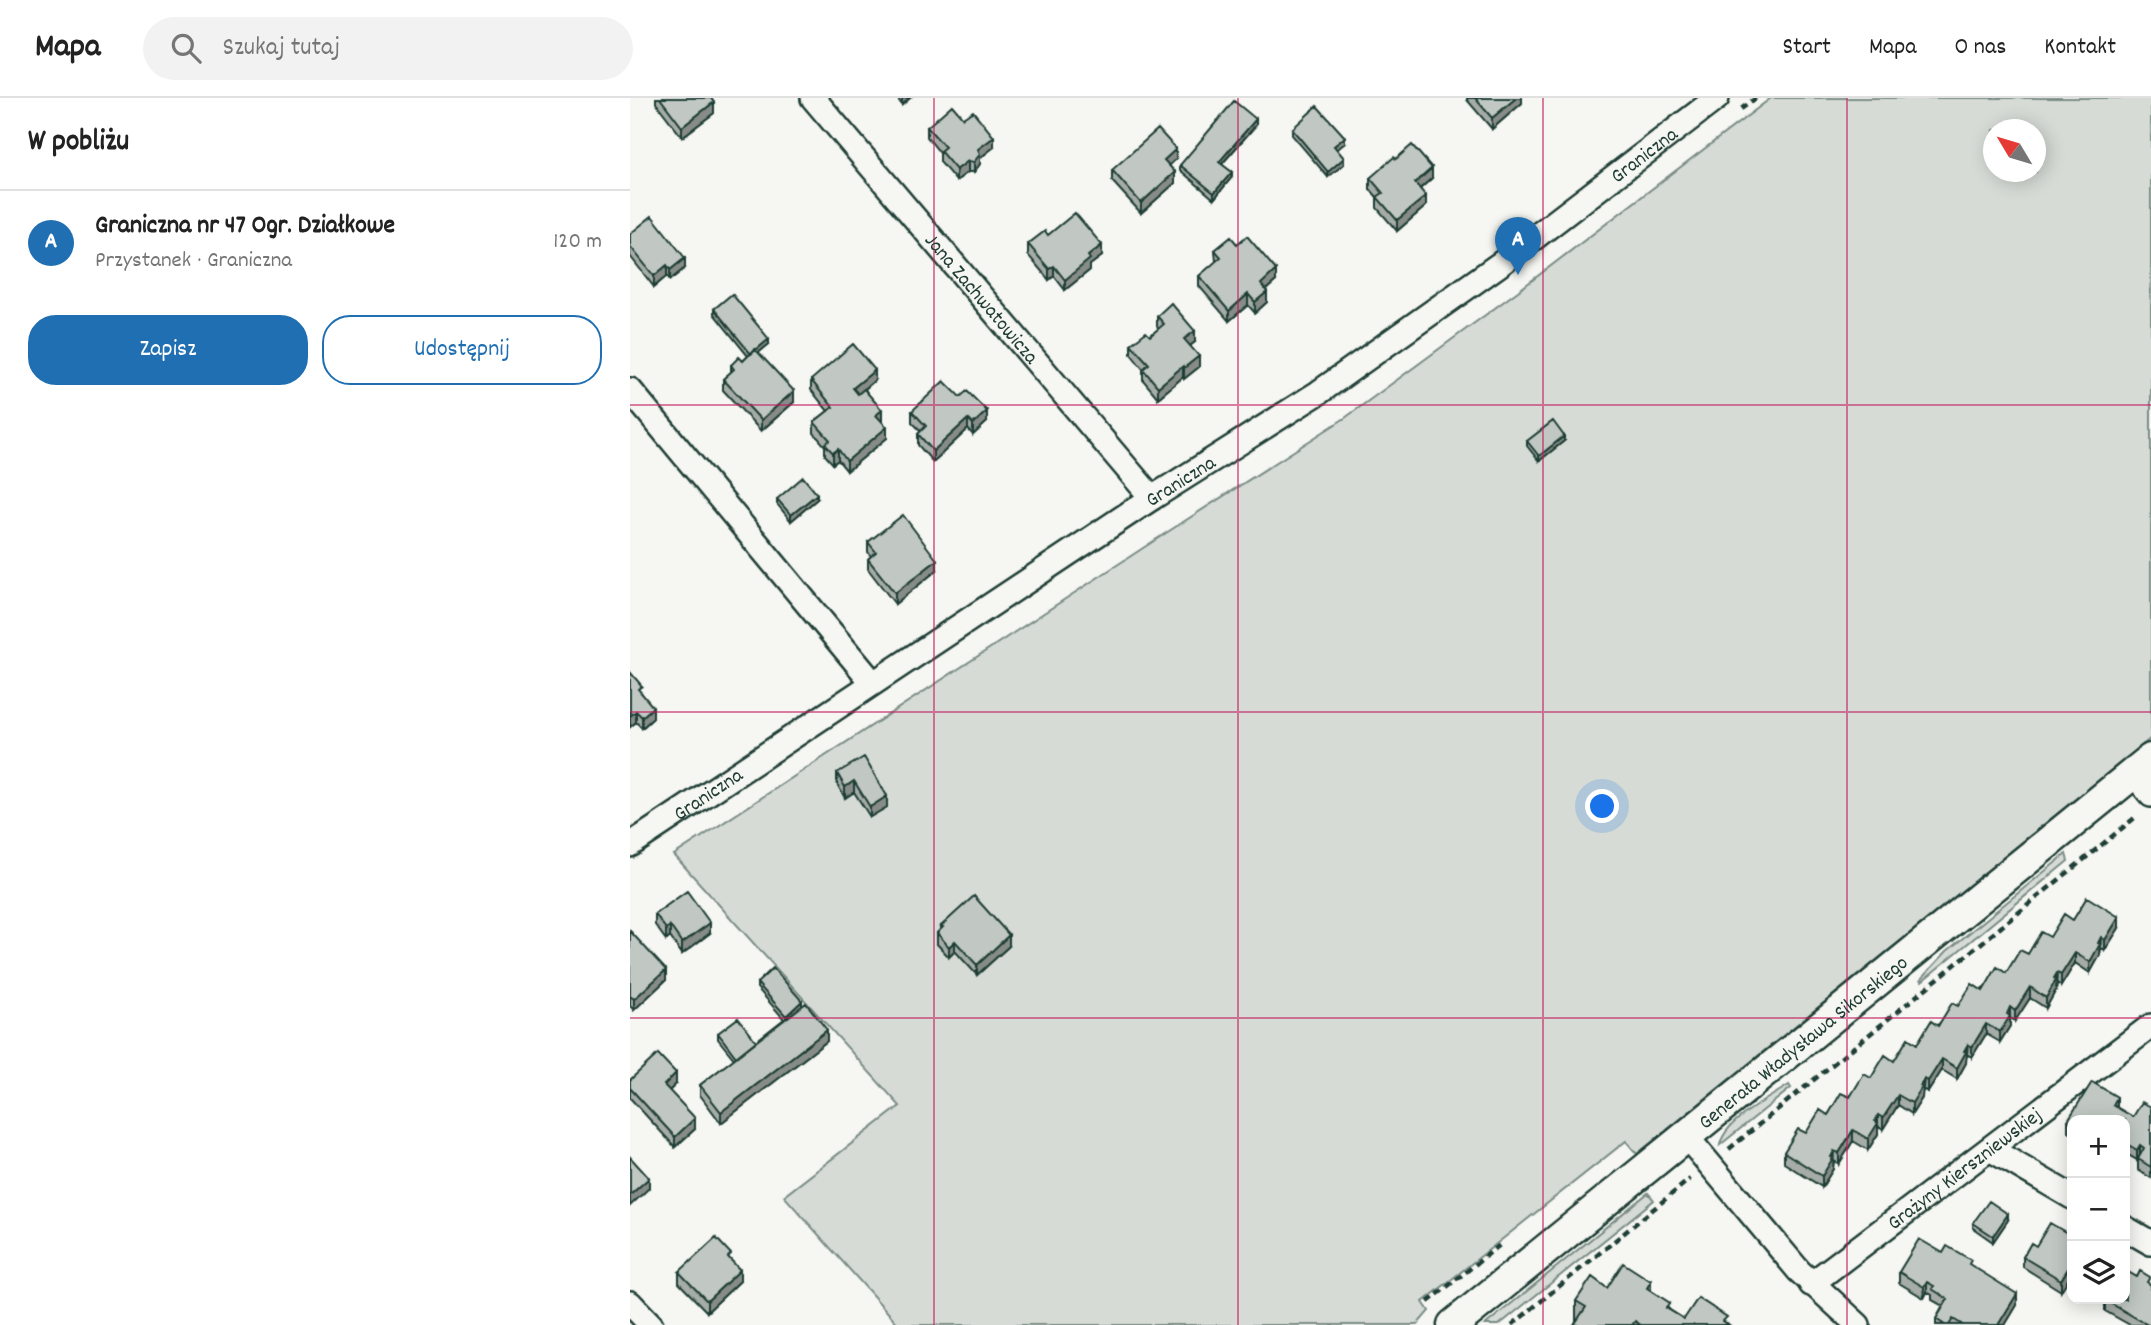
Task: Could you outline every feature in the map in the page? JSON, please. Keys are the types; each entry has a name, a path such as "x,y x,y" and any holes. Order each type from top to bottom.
{"street":[{"name":"Jana Zachwatowicza","path":"813,98 1152,498"},
{"name":"Graniczna","path":"630,845 1152,498 1329,385 1500,264 1717,98"},
{"path":"630,390 873,683"},
{"name":"Generała Władysława Sikorskiego","path":"1452,1325 1686,1136 2146,784"},
{"name":"Grażyny Kierszniewskiej","path":"1811,1284 2151,1026"},
{"path":"1686,1136 1788,1260 1858,1325"},
{"path":"1990,1149 2067,1194"},
{"path":"2130,1231 2151,1243"},
{"path":"630,1303 651,1325"}],"path":[{"path":"1720,1156 2146,784"},
{"path":"1512,1325 1695,1176"}],"shaded area":[{"path":"1771,98 2151,98 2151,738 1637,1154 1626,1141 1423,1302 1429,1311 1417,1325 899,1325 784,1196 900,1106 674,855 1345,418 1518,291"},
{"path":"2066,854 2068,861 1922,981 1947,951"},
{"path":"1789,1085 1791,1088 1720,1145 1738,1119"},
{"path":"1648,1193 1654,1200 1499,1325 1485,1325"}],"building":[{"path":"660,98 711,98 714,102 682,127"},
{"path":"1475,98 1516,98 1492,118"},
{"path":"1234,101 1256,119 1219,162 1232,172 1214,193 1180,165"},
{"path":"952,105 963,118 973,111 994,137 978,149 980,154 974,162 968,161 956,170 940,151 945,147 927,127"},
{"path":"1317,106 1345,137 1334,146 1344,158 1328,172 1292,129"},
{"path":"1158,129 1176,149 1164,160 1175,172 1141,203 1112,170"},
{"path":"1412,145 1432,168 1415,183 1426,196 1397,220 1377,197 1383,193 1370,178"},
{"path":"1075,213 1102,245 1065,280 1054,266 1049,269 1028,244 1045,231 1048,235"},
{"path":"652,216 685,258 670,270 667,265 654,276 630,246 630,234"},
{"path":"1247,236 1276,270 1261,284 1267,292 1255,302 1248,294 1229,311 1199,276 1221,257 1215,250 1231,237 1237,244"},
{"path":"732,294 769,339 751,354 714,309"},
{"path":"1171,303 1195,331 1184,339 1199,356 1158,387 1143,369 1149,364 1131,344 1146,332 1150,336 1164,324 1157,316"},
{"path":"853,344 875,370 853,388 858,394 864,389 882,410 876,415 887,427 847,461 838,449 833,453 825,444 830,440 814,422 833,407 811,380"},
{"path":"755,349 794,391 761,420 723,379 734,369 731,365 739,357 743,361"},
{"path":"944,381 960,397 967,391 987,411 973,424 968,419 933,451 918,434 926,426 912,411"},
{"path":"1553,421 1564,436 1539,456 1527,441"},
{"path":"803,477 817,494 791,515 777,499"},
{"path":"903,515 937,560 895,593 868,559 876,552 868,542"},
{"path":"630,672 642,686 638,689 653,707 642,717 636,711 630,716"},
{"path":"864,757 887,796 870,807 854,781 845,787 837,773"},
{"path":"687,891 710,923 682,943 670,926 666,929 655,914"},
{"path":"974,896 1009,935 977,965 955,941 949,947 937,933 943,927 941,926"},
{"path":"2087,897 2119,917 2105,940 2101,937 2090,962 2075,953 2061,975 2057,973 2046,998 2030,987 2015,1011 2010,1007 2007,1014 2010,1016 2000,1032 1986,1024 1972,1047 1968,1044 1957,1068 1942,1059 1928,1081 1924,1079 1912,1103 1898,1095 1883,1118 1878,1115 1875,1121 1878,1123 1868,1139 1853,1130 1839,1153 1834,1151 1831,1157 1833,1158 1822,1176 1784,1152 1798,1129 1806,1133 1820,1110 1828,1115 1841,1093 1850,1097 1864,1074 1871,1078 1885,1055 1894,1061 1908,1038 1917,1044 1931,1021 1938,1026 1952,1003 1958,1006 1972,984 1983,991 1997,967 2006,973 2020,950 2028,954 2041,932 2050,937 2064,914 2073,920"},
{"path":"630,931 666,970 634,999 630,996"},
{"path":"773,968 802,1001 786,1016 757,983"},
{"path":"806,1003 827,1030 721,1112 700,1085"},
{"path":"738,1018 756,1041 736,1057 718,1033"},
{"path":"658,1054 676,1073 664,1085 695,1118 675,1137 630,1088 630,1080"},
{"path":"2092,1082 2117,1097 2113,1105 2130,1115 2071,1115"},
{"path":"2142,1102 2151,1107 2151,1167 2138,1159 2144,1148 2140,1145 2137,1150 2130,1146 2130,1115 2133,1117"},
{"path":"630,1157 649,1178 630,1195"},
{"path":"1989,1201 2008,1214 1993,1236 1973,1223"},
{"path":"2050,1223 2067,1233 2067,1270 2061,1280 2023,1257 2031,1243 2036,1246"},
{"path":"716,1238 731,1254 728,1257 740,1270 707,1301 679,1272"},
{"path":"1919,1239 1943,1253 1947,1246 1971,1260 1969,1264 2017,1294 1998,1325 1963,1325 1953,1319 1949,1325 1945,1325 1936,1319 1948,1299 1932,1289 1934,1286 1927,1282 1924,1287 1899,1272"},
{"path":"1623,1263 1651,1281 1647,1288 1670,1303 1666,1308 1684,1319 1698,1298 1727,1317 1723,1321 1729,1325 1641,1325 1635,1321 1632,1325 1574,1325 1586,1307 1576,1301 1592,1277 1607,1288"},
{"path":"2140,1271 2150,1277 2147,1282 2151,1285 2151,1325 2112,1304 2130,1304 2130,1273 2137,1277"}],"place":[{"name":"Graniczna nr 47 Ogr. Działkowe","path":"1518,275"}]}
